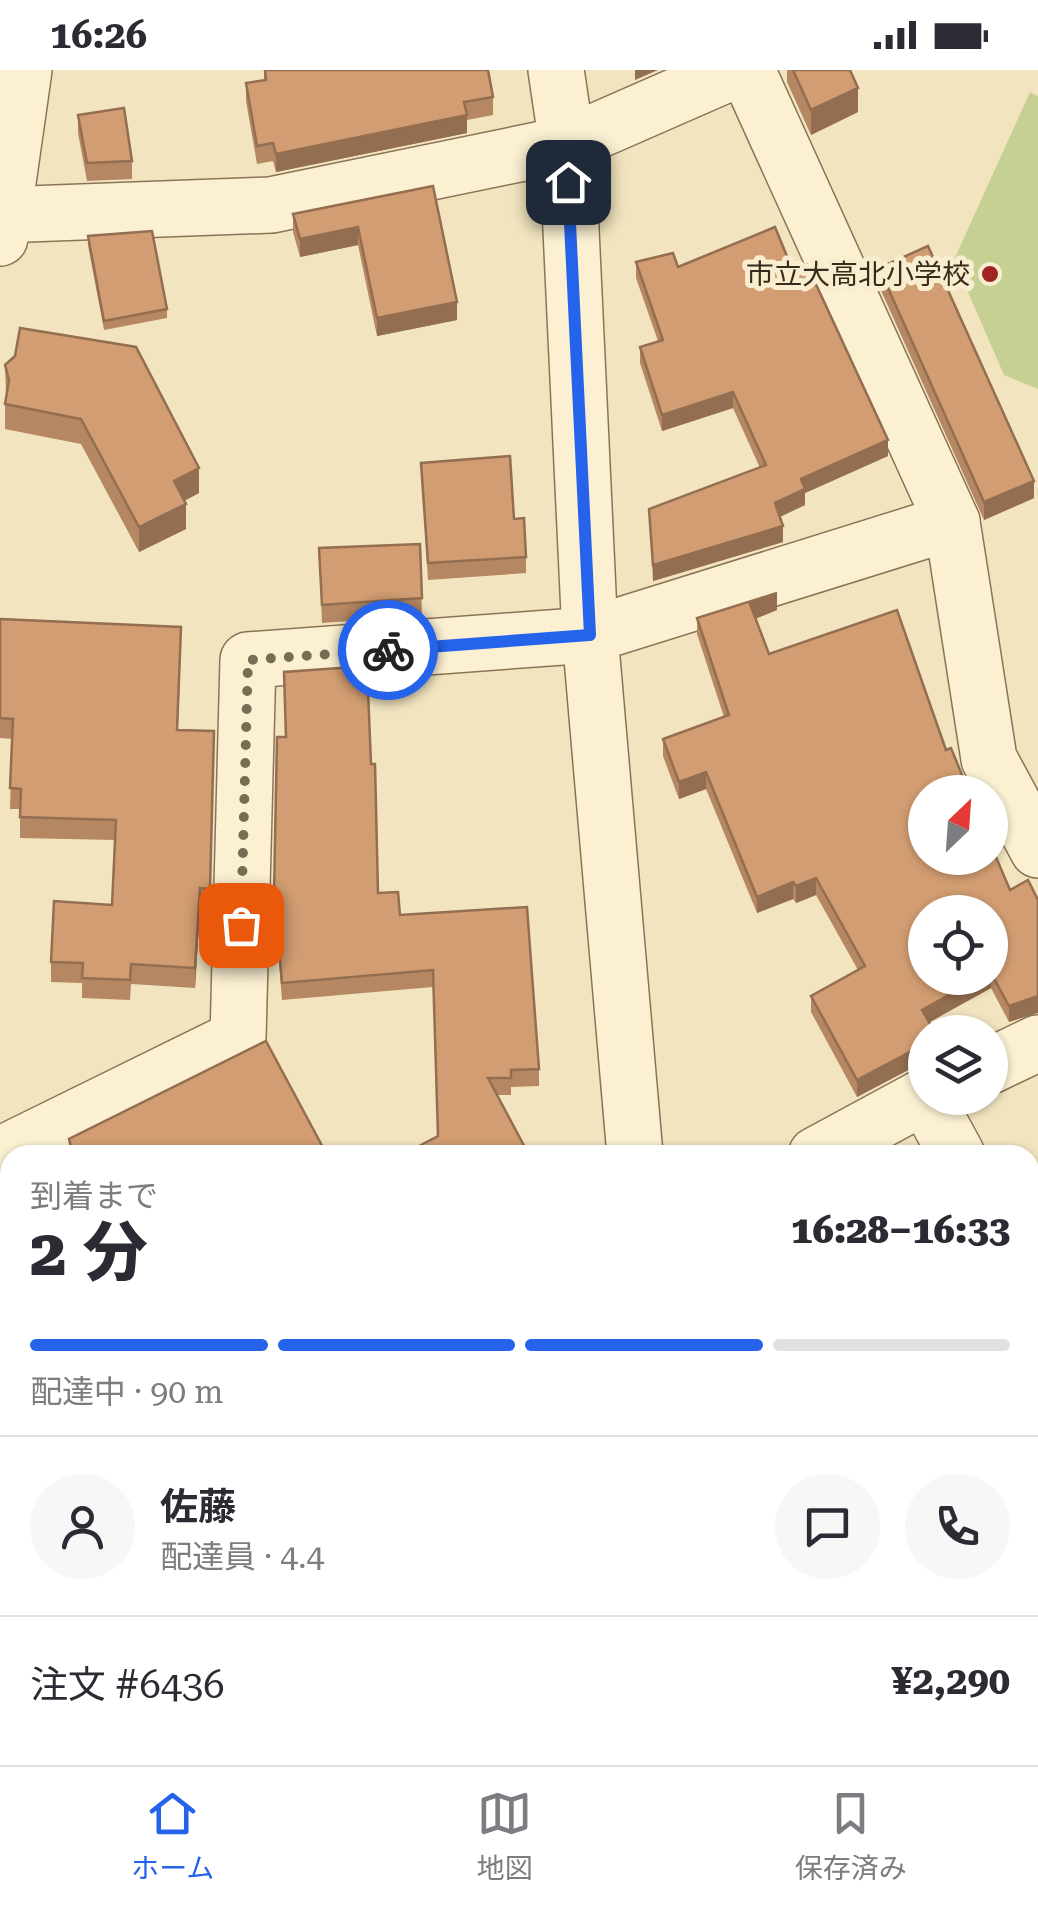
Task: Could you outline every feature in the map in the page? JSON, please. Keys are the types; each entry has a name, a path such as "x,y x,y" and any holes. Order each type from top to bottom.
{"street":[{"path":"24,70 1,223 271,205 566,144 736,70"},
{"path":"556,70 566,144 590,635 635,1145"},
{"path":"747,70 952,522 989,759 1038,850"},
{"path":"20,1145 238,1038 248,660 590,635 952,522"},
{"path":"1008,1057 1038,1043"},
{"path":"835,1145 908,1106"},
{"path":"935,1115 951,1145"}],"green space":[{"path":"1030,92 1038,96 1038,389 1004,375 954,260"}],"building":[{"path":"265,70 488,70 493,97 464,102 467,115 276,154 273,143 257,146 246,83 266,80"},
{"path":"793,70 850,70 858,88 811,110"},
{"path":"124,108 132,161 87,163 78,115"},
{"path":"433,186 457,302 377,318 358,227 300,239 293,214"},
{"path":"775,227 793,271 807,265 888,440 801,479 805,489 775,503 783,526 653,565 649,509 766,465 733,392 662,415 640,347 663,340 636,262 673,253 678,267"},
{"path":"152,231 167,309 104,321 88,236"},
{"path":"928,246 1034,481 984,502 879,268"},
{"path":"20,328 136,347 199,468 174,481 186,504 139,527 81,419 5,404 9,380 5,365 15,356"},
{"path":"510,456 514,519 524,518 526,557 428,563 421,463"},
{"path":"420,544 422,598 322,605 319,548"},
{"path":"777,593 750,604 769,654 897,610 946,750 951,748 962,775 908,775 908,875 1004,875 1010,890 1028,880 1038,900 1038,996 1009,1006 1003,995 1008,995 1008,895 908,895 908,995 949,995 922,1010 925,1015 908,1015 908,1053 857,1080 811,996 865,966 816,878 796,886 793,882 757,897 706,772 679,782 663,739 729,715 697,618"},
{"path":"0,619 181,627 177,730 214,731 210,889 200,888 195,968 131,964 130,980 82,978 83,963 51,962 54,901 112,905 116,820 20,817 21,789 10,788 13,719 0,718"},
{"path":"367,666 371,764 375,764 378,893 398,892 400,915 527,907 539,1069 511,1070 511,1078 488,1078 524,1145 421,1145 438,1136 433,970 282,983 274,895 277,737 286,737 284,672"},
{"path":"266,1041 322,1145 70,1145 69,1139"}],"way so far":[{"path":"241,925 248,660 388,650"}],"place":[{"name":"市立大高北小学校","path":"990,274"}],"route":[{"path":"388,650 590,635 568,182"}]}
